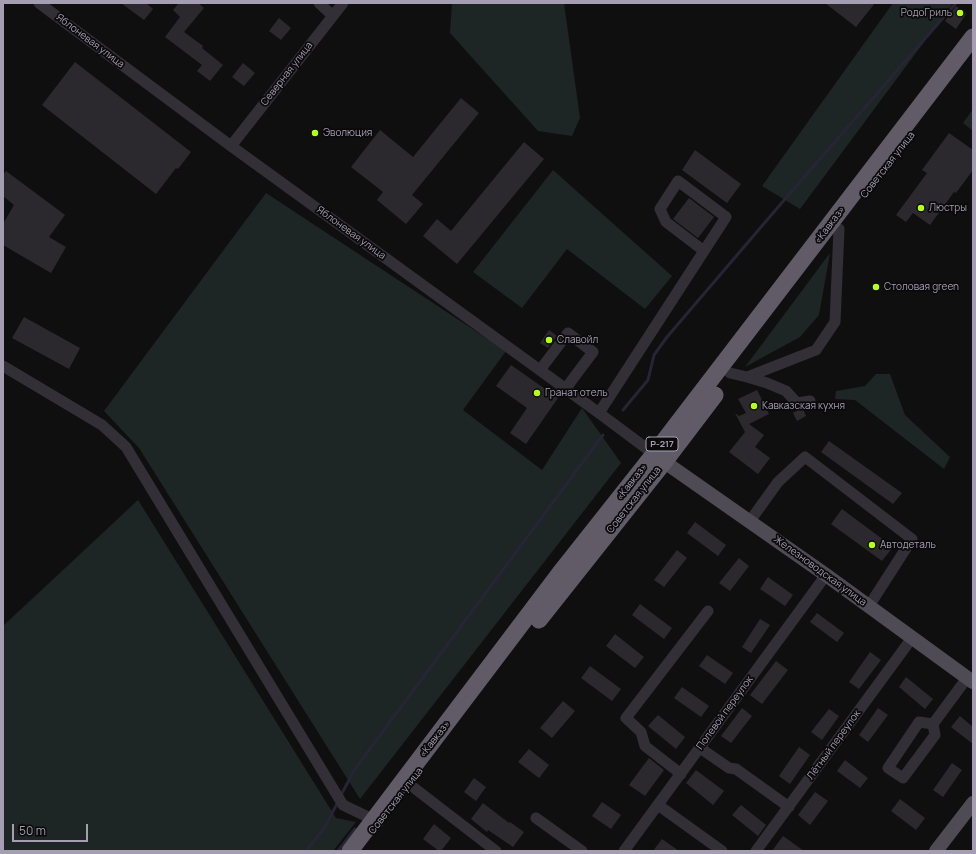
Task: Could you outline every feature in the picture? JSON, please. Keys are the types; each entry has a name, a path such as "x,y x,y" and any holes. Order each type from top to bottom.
{"highway":[{"name":"«Кавказ»","path":"350,851 376,822 402,782 563,569 659,458 973,37"},
{"name":"Советская улица","path":"357,851 376,822 409,784 659,458 730,374 838,229 973,56"}],"main road":[{"name":"Железноводская улица","path":"659,458 826,575 970,680"},
{"path":"936,851 973,803"}],"street":[{"name":"Яблоневая улица","path":"39,3 231,146 599,412 659,458"},
{"path":"319,3 332,16"},
{"name":"Северная улица","path":"231,146 343,3"},
{"path":"599,412 704,251 726,217 678,181 660,209 666,222 704,251"},
{"path":"747,377 816,350 835,322 838,229"},
{"path":"540,370 568,333 593,352 566,388"},
{"path":"3,366 102,425 126,447 343,805 376,822"},
{"path":"730,374 767,383 786,391 797,403 810,401"},
{"path":"750,521 778,482 805,456 912,539 868,606"},
{"name":"Полевой переулок","path":"624,851 826,575"},
{"path":"680,774 645,746 641,732 626,718 708,611"},
{"name":"Лётный переулок","path":"756,851 912,638"},
{"path":"933,724 970,680"},
{"path":"919,722 933,724 935,735 903,778 888,768 919,722"},
{"path":"700,748 729,768 736,769 789,806"},
{"path":"409,784 496,851"},
{"path":"658,805 722,851"},
{"path":"536,818 582,851"}],"shaded area":[{"path":"452,3 564,3 580,118 572,136 538,131 450,33"},
{"path":"893,3 953,3 800,209 762,186"},
{"path":"973,109 973,131 963,123"},
{"path":"553,170 672,276 645,309 567,249 522,308 473,272"},
{"path":"266,193 506,351 463,410 542,470 582,408 621,463 360,799 139,448 104,411"},
{"path":"830,253 819,315 800,337 745,367"},
{"path":"876,374 890,374 905,415 950,457 944,469 855,400 835,399 836,391 865,386"},
{"path":"138,500 336,818 356,822 333,851 3,851 3,626"}],"building":[{"path":"121,3 146,3 153,9 144,20"},
{"path":"179,3 198,3 204,8 184,32 203,46 202,48 223,65 210,81 197,71 202,65 165,37 180,17 173,10"},
{"path":"825,3 875,3 856,27"},
{"path":"956,6 966,14 956,29 945,21"},
{"path":"279,18 291,28 281,40 269,31"},
{"path":"75,62 191,152 178,169 176,168 156,194 42,105"},
{"path":"243,63 255,73 244,86 232,77"},
{"path":"461,98 479,113 412,195 423,204 406,224 377,200 383,192 351,167 380,130 413,157"},
{"path":"949,133 973,150 973,170 956,193 954,192 930,225 913,213 906,222 896,215 927,173 922,170"},
{"path":"524,142 544,159 457,264 423,236 437,219 451,231"},
{"path":"695,150 741,184 727,203 682,170"},
{"path":"6,171 65,215 49,237 66,247 51,273 3,245 3,224 14,205 3,196 3,175"},
{"path":"689,198 714,217 698,238 673,219"},
{"path":"24,317 80,348 69,369 12,338"},
{"path":"549,330 557,336 548,348 540,343"},
{"path":"511,365 558,398 526,444 510,433 527,408 496,386"},
{"path":"757,390 769,414 749,424 764,435 755,447 770,458 758,474 729,452 745,432 735,413 739,416 746,413 738,399"},
{"path":"803,409 806,416 797,421 793,413"},
{"path":"829,441 902,493 893,504 821,452"},
{"path":"842,509 893,547 882,561 831,524"},
{"path":"695,522 726,545 718,556 687,533"},
{"path":"677,550 687,558 664,587 654,580"},
{"path":"739,558 749,566 730,591 719,583"},
{"path":"768,577 793,595 785,606 760,589"},
{"path":"640,604 672,628 664,639 632,615"},
{"path":"817,613 844,633 837,642 810,622"},
{"path":"760,619 770,625 751,653 742,647"},
{"path":"615,634 644,657 635,668 606,646"},
{"path":"870,652 881,660 859,689 849,682"},
{"path":"707,655 733,673 725,684 699,666"},
{"path":"776,661 788,670 762,704 750,695"},
{"path":"590,666 621,689 612,701 581,678"},
{"path":"906,677 933,699 925,709 899,687"},
{"path":"682,687 709,706 701,717 674,698"},
{"path":"563,701 575,711 552,738 540,728"},
{"path":"742,708 752,716 731,743 721,736"},
{"path":"878,708 888,715 868,742 859,735"},
{"path":"829,709 839,716 822,740 811,732"},
{"path":"658,715 685,737 676,749 648,726"},
{"path":"960,716 973,727 973,744 951,727"},
{"path":"799,747 810,755 790,784 779,776"},
{"path":"529,749 549,765 539,778 518,762"},
{"path":"649,758 664,770 645,796 629,785"},
{"path":"845,760 868,778 860,788 837,771"},
{"path":"952,763 962,770 943,797 933,790"},
{"path":"696,770 724,791 713,805 686,783"},
{"path":"474,778 486,787 476,801 464,792"},
{"path":"815,792 828,801 810,825 798,815"},
{"path":"900,799 925,818 916,830 891,811"},
{"path":"602,802 621,815 611,829 592,816"},
{"path":"483,803 509,823 510,822 524,832 513,847 488,830 487,832 471,819"},
{"path":"741,805 766,825 758,836 732,815"},
{"path":"434,824 451,838 441,851 423,839"},
{"path":"783,836 804,851 772,851"},
{"path":"662,839 679,851 653,851"}],"waterway":[{"path":"623,410 648,380 654,355 667,337 956,3"},
{"path":"341,795 355,769 603,435"},
{"path":"306,851 323,830 338,802"},
{"path":"338,851 355,829"}],"place":[{"name":"РодоГриль","path":"960,13"},
{"name":"Эволюция","path":"315,133"},
{"name":"Люстры","path":"921,208"},
{"name":"Столовая green","path":"876,287"},
{"name":"Славойл","path":"549,340"},
{"name":"Гранат отель","path":"537,393"},
{"name":"Кавказская кухня","path":"754,406"},
{"name":"Автодеталь","path":"872,545"}]}
